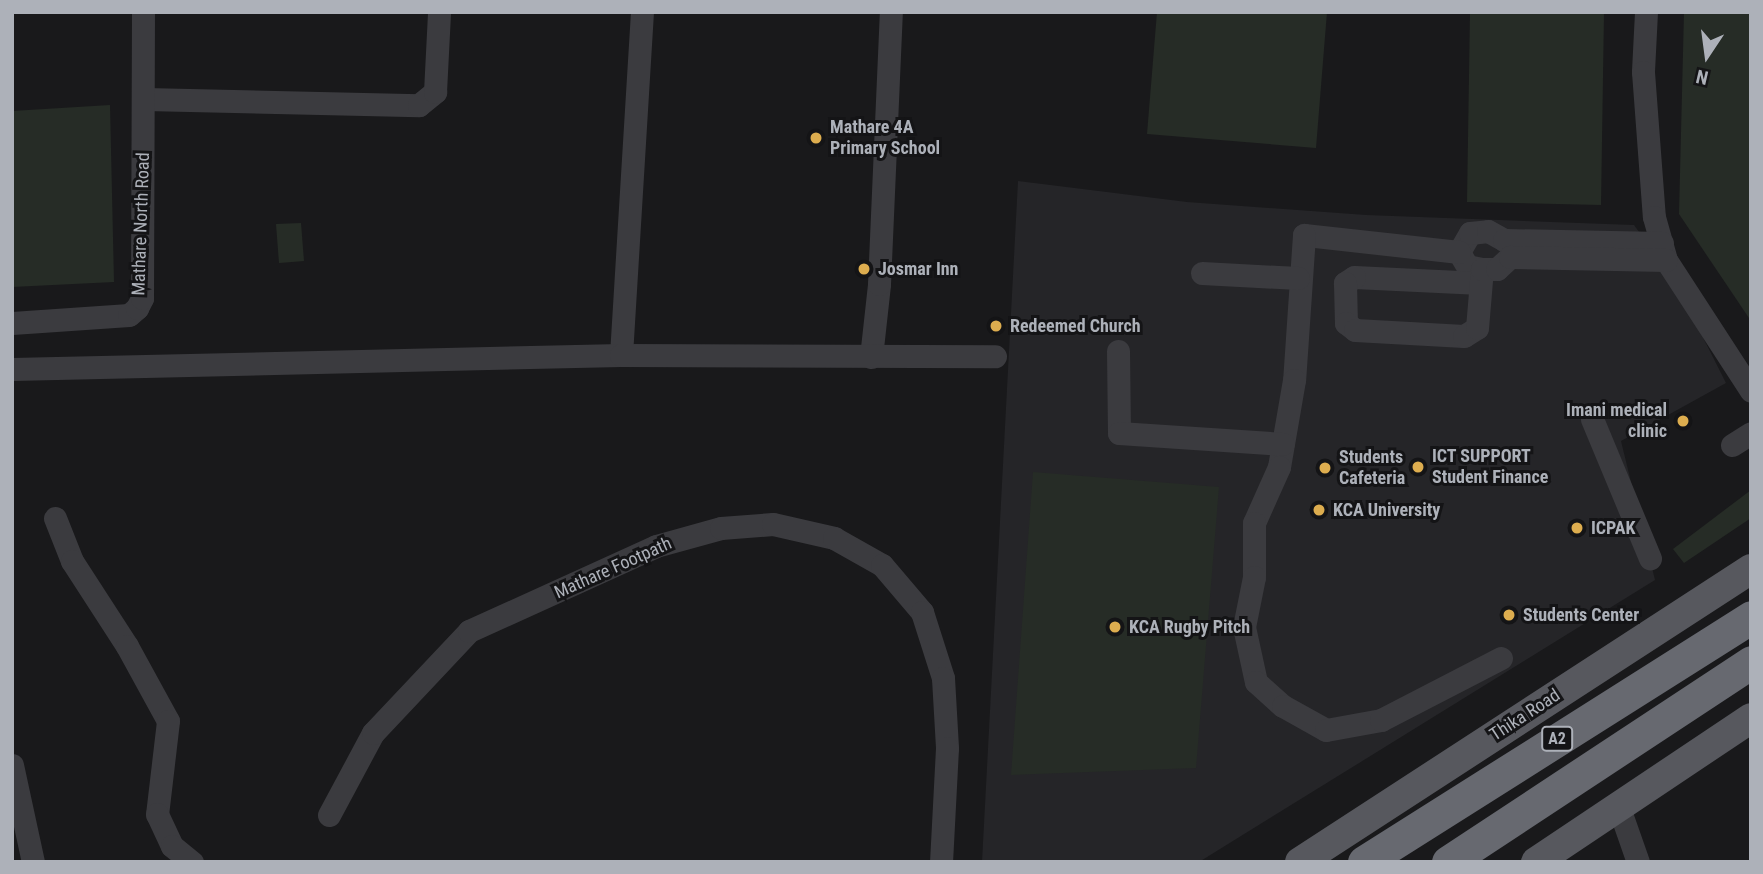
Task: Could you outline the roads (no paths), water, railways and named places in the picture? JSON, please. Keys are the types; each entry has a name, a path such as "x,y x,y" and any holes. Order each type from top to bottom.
{"highway":[{"name":"A2","path":"1364,862 1751,617"},
{"name":"A2","path":"1448,862 1751,662"}],"main road":[{"name":"Thika Road","path":"1300,862 1751,569"},
{"path":"1536,862 1751,718"}],"street":[{"name":"Mathare North Road","path":"12,323 130,316 142,298 145,99 143,12"},
{"path":"145,99 419,105 435,92 439,12"},
{"path":"621,355 642,12"},
{"path":"871,356 879,284 891,12"},
{"path":"1646,12 1643,72 1650,181 1664,251 1751,391"},
{"path":"1481,276 1467,266 1463,245 1469,233 1488,230 1507,248 1664,251"},
{"path":"1463,245 1367,245 1304,235 1298,278 1294,380 1279,467 1254,523 1254,577 1244,627 1256,682 1283,706 1326,730 1381,720 1501,658"},
{"path":"1481,276 1477,328 1464,336 1355,330 1346,323 1345,283 1354,276 1481,276 1497,269 1507,248"},
{"path":"1202,273 1298,278"},
{"path":"1118,351 1119,433 1283,444"},
{"path":"12,369 621,355 995,356"},
{"path":"1592,419 1650,558"},
{"path":"55,518 72,561 169,721 157,814 172,846 192,862"},
{"name":"Mathare Footpath","path":"329,815 373,733 469,631 656,546 721,527 774,524 834,538 882,565 922,612 943,678 947,748 941,862"},
{"path":"12,765 33,862"},
{"path":"1618,806 1638,862"}],"place":[{"name":"Mathare 4A Primary School","path":"816,138"},
{"name":"Josmar Inn","path":"864,269"},
{"name":"Redeemed Church","path":"996,326"},
{"name":"Imani medical clinic","path":"1683,421"},
{"name":"ICT SUPPORT Student Finance","path":"1418,467"},
{"name":"Students Cafeteria","path":"1325,468"},
{"name":"KCA University","path":"1319,510"},
{"name":"ICPAK","path":"1577,528"},
{"name":"Students Center","path":"1509,615"},
{"name":"KCA Rugby Pitch","path":"1115,627"}]}
